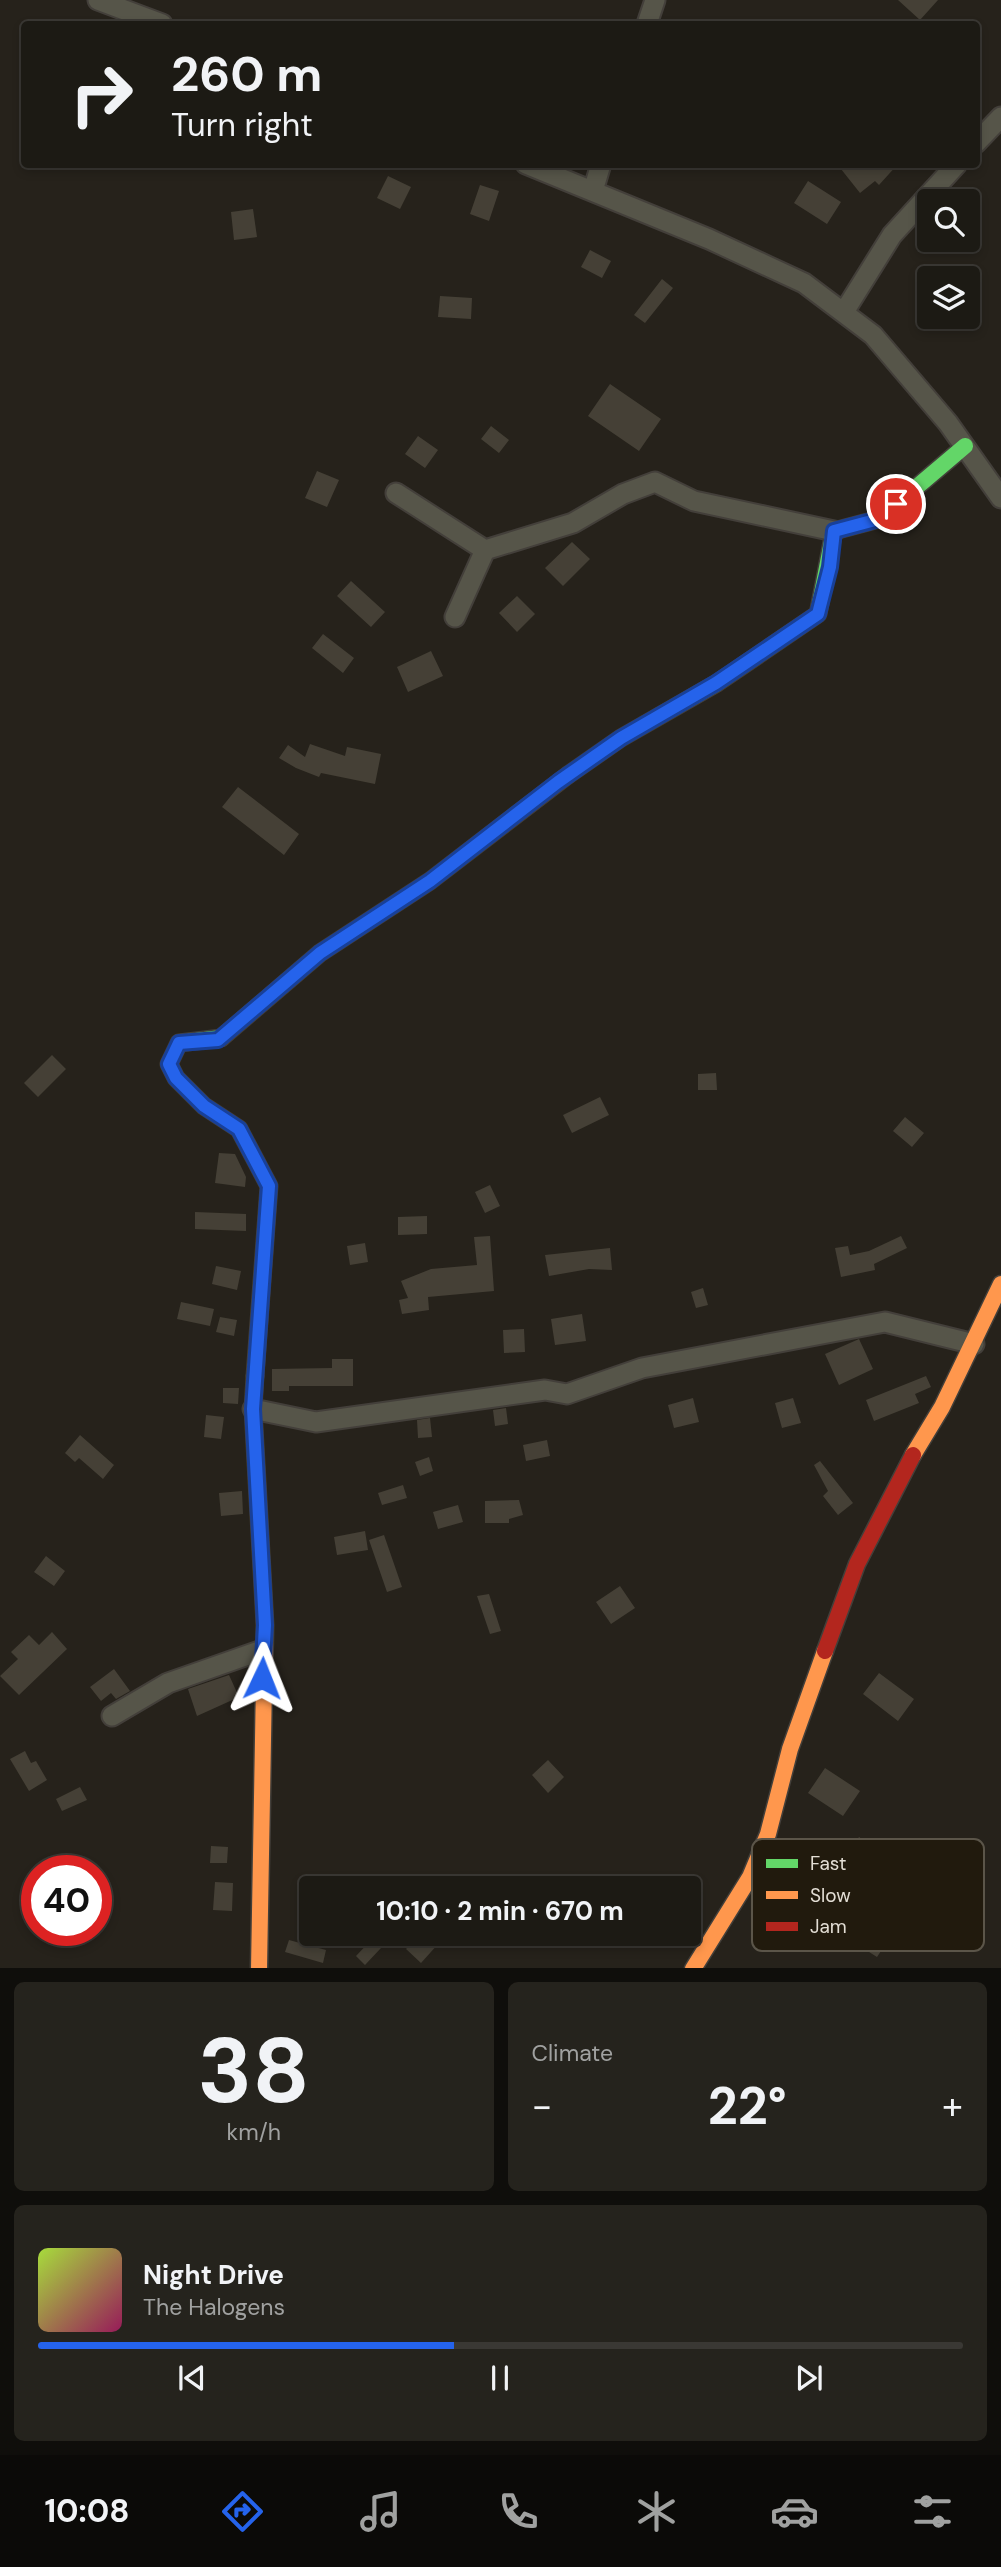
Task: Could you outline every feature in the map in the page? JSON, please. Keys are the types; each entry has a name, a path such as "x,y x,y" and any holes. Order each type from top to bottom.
{"street":[{"path":"98,0 154,21"},
{"path":"648,21 655,0"},
{"path":"980,139 1001,117"},
{"path":"536,168 757,260 804,283 873,335 965,446 1001,498"},
{"path":"593,191 600,168"},
{"path":"844,312 892,235 953,168"},
{"path":"456,617 485,550 573,523 624,494 655,482 694,501 834,531 879,519 965,446"},
{"path":"396,493 485,550"},
{"path":"259,1968 262,1650 265,1625 253,1409 269,1186 239,1129 218,1116 176,1078 169,1064 179,1043 218,1040 320,953 430,881 558,782 621,738 716,683 818,614 830,567 834,531"},
{"path":"764,1839 790,1749 857,1564 974,1344 1001,1284"},
{"path":"253,1409 316,1422 545,1390 567,1394 642,1368 885,1322 974,1344"},
{"path":"112,1716 168,1684 262,1650"},
{"path":"693,1968 752,1872"}],"building":[{"path":"898,0 938,0 920,20"},
{"path":"840,168 894,168 879,185 875,181 860,193"},
{"path":"388,176 411,187 400,209 377,198"},
{"path":"808,181 841,202 827,224 794,203"},
{"path":"480,185 499,191 489,221 470,214"},
{"path":"253,209 257,237 234,240 231,212"},
{"path":"590,250 611,261 602,278 581,267"},
{"path":"662,279 673,288 645,323 634,315"},
{"path":"440,296 472,298 471,319 438,317"},
{"path":"610,384 661,419 639,451 588,416"},
{"path":"491,426 509,440 499,453 481,439"},
{"path":"418,436 438,450 425,468 405,454"},
{"path":"317,471 339,480 327,507 305,498"},
{"path":"572,542 590,559 563,586 545,568"},
{"path":"351,581 385,612 371,627 337,596"},
{"path":"517,596 535,614 517,632 499,613"},
{"path":"323,634 354,658 343,673 312,648"},
{"path":"431,651 443,676 408,692 397,667"},
{"path":"310,744 345,756 347,747 381,754 375,784 321,773 319,777 279,758 288,745 305,757"},
{"path":"238,787 299,834 284,855 222,807"},
{"path":"52,1055 66,1069 38,1097 24,1083"},
{"path":"716,1073 717,1090 698,1090 698,1074"},
{"path":"600,1097 609,1115 572,1133 563,1115"},
{"path":"905,1117 924,1133 912,1147 893,1131"},
{"path":"219,1153 235,1154 246,1177 245,1187 215,1183"},
{"path":"490,1185 500,1206 485,1213 475,1192"},
{"path":"195,1212 246,1214 246,1231 195,1229"},
{"path":"427,1216 427,1234 398,1235 398,1217"},
{"path":"490,1236 494,1291 428,1297 429,1310 402,1314 399,1300 408,1298 401,1281 431,1269 477,1265 474,1237"},
{"path":"901,1236 907,1248 874,1264 875,1270 841,1277 835,1248 848,1246 850,1255 869,1251"},
{"path":"365,1243 368,1262 350,1265 347,1246"},
{"path":"610,1248 612,1270 589,1269 549,1276 545,1255"},
{"path":"216,1266 241,1271 237,1290 212,1284"},
{"path":"703,1288 708,1305 696,1308 691,1292"},
{"path":"181,1302 214,1309 210,1326 177,1319"},
{"path":"582,1314 586,1341 555,1345 551,1319"},
{"path":"220,1317 237,1320 234,1336 216,1332"},
{"path":"524,1329 525,1352 504,1353 503,1330"},
{"path":"859,1339 873,1369 839,1385 825,1354"},
{"path":"332,1359 353,1359 353,1386 289,1386 289,1391 272,1391 272,1369 332,1368"},
{"path":"926,1376 931,1387 915,1394 919,1403 874,1421 866,1400"},
{"path":"223,1388 239,1388 238,1404 223,1403"},
{"path":"693,1398 699,1422 674,1428 668,1405"},
{"path":"793,1398 801,1423 782,1428 775,1403"},
{"path":"506,1408 508,1424 495,1426 493,1410"},
{"path":"206,1415 224,1417 221,1439 204,1437"},
{"path":"430,1418 432,1437 418,1438 417,1420"},
{"path":"80,1435 114,1465 103,1479 79,1458 75,1462 65,1453"},
{"path":"547,1440 550,1456 526,1461 523,1445"},
{"path":"429,1457 433,1471 420,1476 415,1462"},
{"path":"820,1461 853,1503 838,1515 823,1496 828,1491 814,1465"},
{"path":"403,1485 407,1498 382,1505 378,1493"},
{"path":"242,1491 243,1514 221,1516 219,1493"},
{"path":"519,1500 523,1515 509,1519 509,1523 485,1523 485,1501"},
{"path":"458,1505 463,1522 438,1529 433,1512"},
{"path":"365,1531 368,1550 337,1555 334,1537"},
{"path":"384,1535 402,1587 387,1592 369,1540"},
{"path":"46,1556 65,1571 54,1586 34,1572"},
{"path":"620,1586 635,1608 611,1624 596,1602"},
{"path":"489,1594 501,1631 490,1634 477,1596"},
{"path":"52,1632 67,1649 19,1695 0,1676 18,1659 11,1652 29,1635 39,1645"},
{"path":"114,1669 130,1691 116,1699 111,1693 101,1701 90,1687"},
{"path":"879,1673 914,1699 898,1721 863,1694"},
{"path":"229,1675 239,1697 197,1716 188,1689"},
{"path":"25,1751 31,1763 36,1761 47,1780 29,1791 10,1759"},
{"path":"548,1760 564,1777 548,1793 532,1775"},
{"path":"825,1768 860,1791 843,1816 808,1793"},
{"path":"80,1787 87,1800 62,1811 56,1799"},
{"path":"211,1846 228,1847 227,1863 210,1863"},
{"path":"215,1882 233,1883 232,1911 213,1910"},
{"path":"289,1940 299,1943 299,1946 326,1950 323,1963 285,1952"},
{"path":"365,1946 381,1948 365,1965 356,1956"},
{"path":"409,1946 436,1946 421,1963 406,1949"},
{"path":"868,1951 881,1951 877,1957"}],"traffic: fast":[{"path":"568,775 621,738 717,683 818,614 834,531 879,519 965,446"},
{"path":"221,1038 179,1043 169,1064 176,1078 204,1106 239,1129 269,1186 255,1376"}],"traffic: slow":[{"path":"913,1455 942,1407 1001,1284"},
{"path":"255,1376 253,1409 265,1625 259,1968"},
{"path":"766,1839 790,1749 825,1651"},
{"path":"694,1968 752,1872"}],"traffic: jam":[{"path":"221,1038 320,953 430,881 568,775"},
{"path":"825,1651 857,1564 913,1455"}],"route":[{"path":"262,1678 265,1625 253,1409 269,1186 239,1129 204,1106 176,1078 169,1064 179,1043 218,1040 267,995 320,953 430,881 558,782 621,738 716,683 818,614 830,567 834,531 879,519 896,504"}]}
